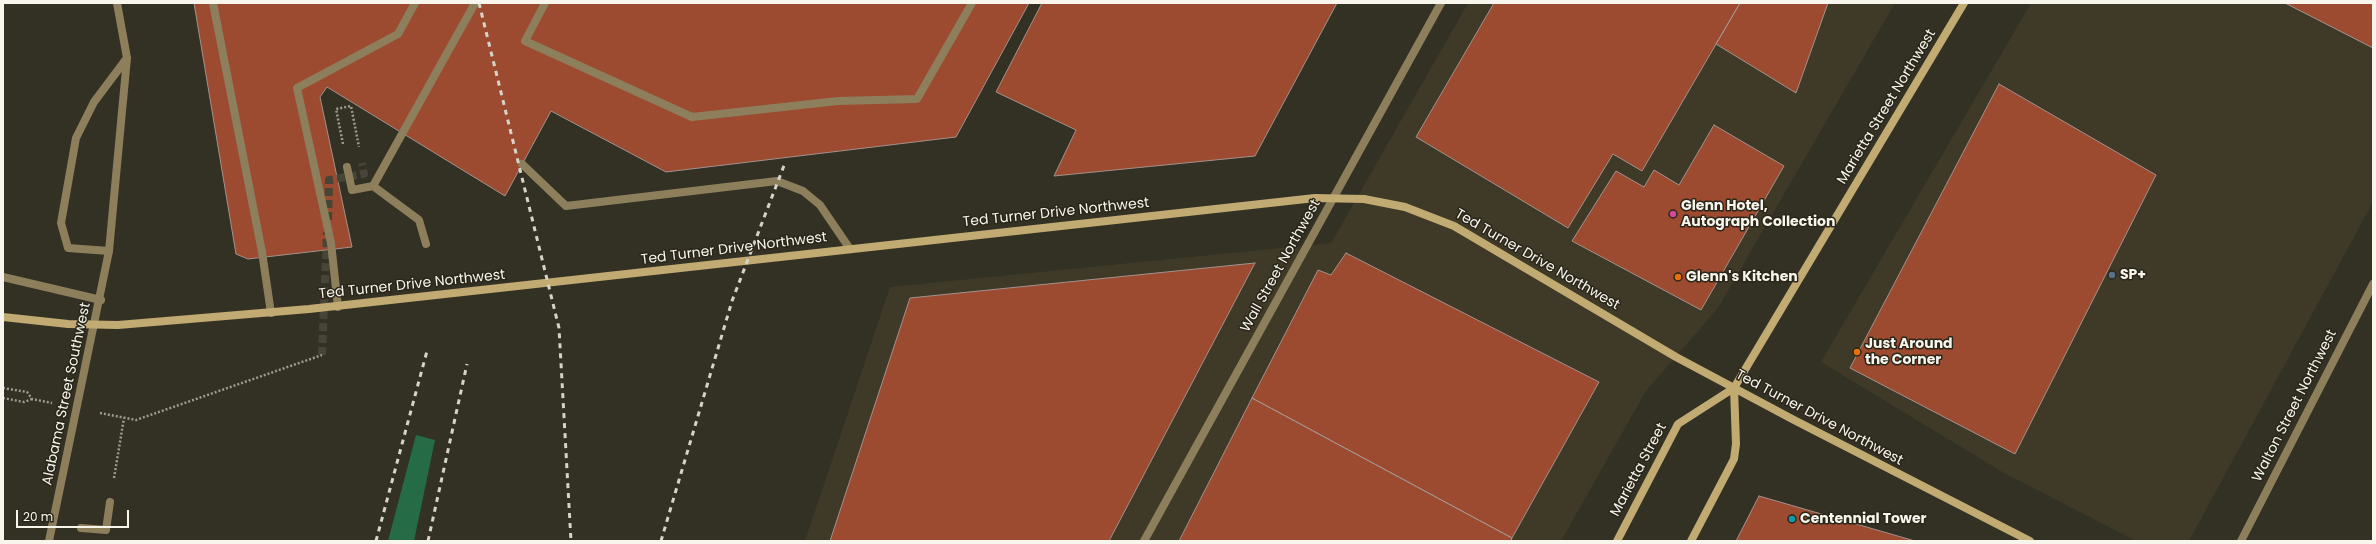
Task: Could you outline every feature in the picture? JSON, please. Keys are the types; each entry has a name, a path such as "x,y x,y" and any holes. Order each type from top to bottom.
{"street":[{"name":"Alabama Street Southwest","path":"49,541 101,300 109,251 127,58 117,3"},
{"path":"213,3 262,252 271,313"},
{"path":"338,307 331,243 297,88 398,34 415,3"},
{"path":"373,186 475,3"},
{"path":"545,3 525,40 692,117 838,101 917,99 972,3"},
{"name":"Wall Street Northwest","path":"1144,541 1441,3"},
{"name":"Marietta Street Northwest","path":"1734,388 1964,3"},
{"path":"109,251 68,248 61,223 76,138 94,102 127,58"},
{"path":"522,164 566,206 777,181 803,190 820,205 850,249"},
{"path":"347,167 352,190 373,186 419,220 426,244"},
{"name":"Ted Turner Drive Northwest","path":"3,317 68,324 118,326 271,313 338,307 1316,198 1364,198 1405,207 1454,226 1676,357 2030,541"},
{"path":"3,277 101,300"},
{"name":"Walton Street Northwest","path":"2241,541 2373,284"},
{"path":"1691,541 1734,459 1736,444 1734,388"},
{"name":"Marietta Street","path":"1616,541 1678,424 1734,388"},
{"path":"81,528 106,530 110,502"}],"path":[{"path":"347,167 336,109 351,106 359,148"},
{"path":"93,411 136,420 322,355"},
{"path":"3,388 27,392 32,399"},
{"path":"3,398 24,402 32,399 55,403"},
{"path":"110,502 124,418"}],"shaded area":[{"path":"1468,3 1895,3 1718,308 1646,391 1561,541 805,541 890,287 1331,243"},
{"name":"SP+","path":"2031,3 2373,3 2373,202 2189,541 2136,541 2004,473 1821,362"}],"green space":[{"path":"416,435 435,440 414,541 388,541"}],"building":[{"path":"194,3 1029,3 956,137 666,172 551,111 505,196 327,87 320,97 352,247 248,259 236,254"},
{"path":"1042,3 1337,3 1255,156 1054,176 1076,130 996,92"},
{"path":"1494,3 1740,3 1642,171 1613,154 1568,228 1416,137"},
{"path":"1740,3 1828,3 1796,93 1716,44"},
{"path":"2285,3 2373,3 2373,48"},
{"path":"1999,84 2156,175 2015,454 1850,368"},
{"name":"Glenn Hotel, Autograph Collection","path":"1714,125 1784,166 1701,310 1572,241 1616,171 1644,187 1654,170 1679,185"},
{"path":"1346,253 1599,382 1512,538 1252,398 1318,270 1331,275"},
{"path":"1255,263 1109,541 830,541 910,298"},
{"path":"1252,398 1512,538 1511,541 1179,541"},
{"name":"Centennial Tower","path":"1759,496 1915,541 1736,541"}],"tunnel":[{"path":"328,220 329,180 364,174 362,163"},
{"path":"322,355 327,232"}],"railway":[{"path":"479,3 559,328 571,541"},
{"path":"661,541 732,301 785,163"},
{"path":"376,541 427,351"},
{"path":"428,541 467,364"}],"place":[{"name":"Glenn Hotel, Autograph Collection","path":"1673,214"},
{"name":"SP+","path":"2112,275"},
{"name":"Glenn's Kitchen","path":"1678,277"},
{"name":"Just Around the Corner","path":"1857,352"},
{"name":"Centennial Tower","path":"1792,519"}]}
